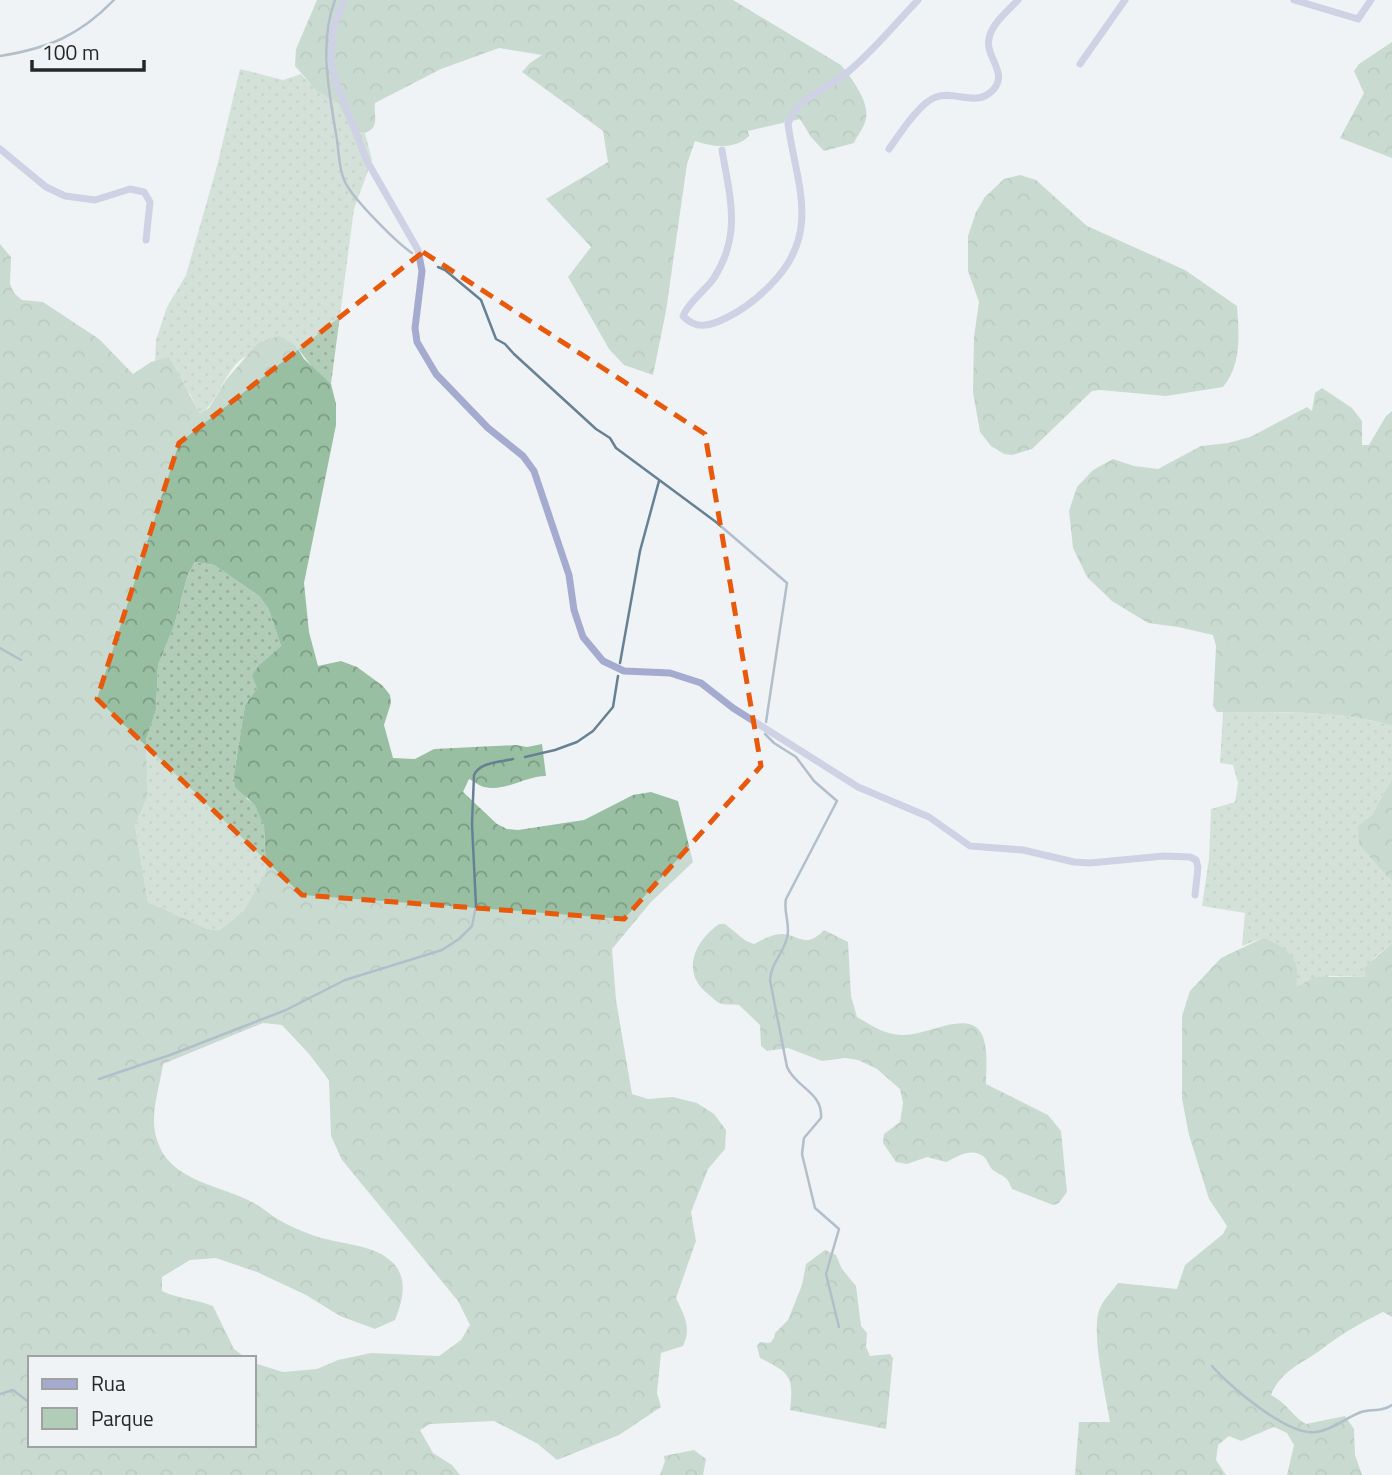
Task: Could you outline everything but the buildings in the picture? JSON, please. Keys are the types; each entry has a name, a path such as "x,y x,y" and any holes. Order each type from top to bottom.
{"street":[{"path":"344,0 332,28 331,61 336,82 367,161 418,250 422,271 415,328 417,342 436,374 488,428 523,456 534,471 569,575 583,636 603,661 624,671 670,673 701,683 733,708 858,787 929,817 970,846 1023,849 1055,858 1090,863 1164,856 1190,857 1196,860 1198,867 1195,895"},
{"path":"722,150 733,215 731,241 713,279 683,316 690,322 703,326 716,323 748,306 763,294 784,270 796,250 803,216 788,124 793,113 803,100 849,71 918,0"},
{"path":"889,149 917,113 935,97 970,99 995,89 999,74 988,43 989,37 993,28 1018,0"},
{"path":"1080,64 1125,0"},
{"path":"1294,0 1358,19 1371,0"},
{"path":"0,149 46,187 65,196 95,200 130,189 144,191 150,202 146,240"}],"highlighted area":[{"path":"423,252 705,434 761,766 624,919 302,895 97,699 179,443"}],"green space":[{"path":"317,0 733,0 841,65 855,84 866,107 865,122 854,143 824,151 800,119 748,131 749,136 737,144 716,146 695,141 687,164 666,311 653,375 624,365 609,349 568,277 591,247 546,199 608,162 603,131 522,72 542,55 499,48 441,69 375,103 375,124 365,133 352,128 338,104 316,90 295,66 296,49"},
{"path":"1392,42 1392,158 1340,138 1364,93 1354,71 1359,64"},
{"path":"240,69 283,80 301,74 340,106 351,123 365,133 372,160 354,209 331,384 316,372 296,346 247,356 237,363 212,402 200,415 190,394 155,361 156,340 167,307 186,275 217,166"},
{"path":"1020,175 1036,180 1087,226 1185,270 1237,306 1236,359 1223,387 1166,396 1092,391 1032,449 1012,455 1004,454 991,446 980,432 973,392 974,337 979,302 968,271 968,236 976,212 985,197 1004,179"},
{"path":"0,244 11,257 10,284 14,293 22,300 43,302 99,339 133,374 151,362 169,357 200,414 209,408 226,380 258,343 279,336 296,346 304,359 331,384 336,404 336,425 304,583 309,632 318,666 341,661 357,667 383,686 390,695 391,703 384,725 393,758 415,759 434,749 516,745 527,747 542,744 546,776 492,788 469,779 463,792 497,824 507,829 518,830 584,820 633,795 651,792 678,801 693,862 651,902 612,949 616,1000 632,1094 648,1099 673,1097 697,1103 714,1114 726,1130 725,1149 708,1169 691,1212 696,1241 676,1298 686,1322 686,1339 683,1346 661,1353 657,1393 661,1407 619,1435 557,1460 538,1444 494,1421 430,1424 420,1430 433,1453 452,1465 460,1475 0,1475","holes":["195,562 214,565 259,596 268,608 281,646 260,664 252,675 257,688 245,705 234,774 235,787 255,805 264,826 266,872 244,910 220,930 208,929 148,902 135,825 148,796 146,740 156,710 158,665 174,626 188,574","263,1023 282,1025 329,1080 331,1136 342,1160 458,1301 470,1325 461,1340 439,1356 371,1353 338,1360 317,1369 283,1372 256,1364 256,1447 28,1447 28,1356 243,1356 234,1349 213,1306 162,1291 162,1277 190,1260 216,1258 257,1272 306,1295 340,1316 375,1329 395,1320 402,1297 402,1281 397,1267 383,1255 315,1236 289,1225 250,1201 192,1178 169,1160 160,1148 154,1115 163,1064"]},
{"path":"1322,388 1352,408 1362,421 1362,445 1369,445 1386,416 1392,411 1392,726 1328,714 1217,712 1213,706 1216,646 1213,635 1148,623 1112,601 1087,577 1073,548 1069,511 1077,487 1093,470 1113,459 1134,466 1158,469 1201,446 1250,437 1307,407 1312,411 1315,393"},
{"path":"195,562 214,565 259,596 268,608 281,646 260,664 257,688 245,705 234,774 247,799 256,805 264,826 266,873 244,910 220,930 208,929 148,902 135,825 148,796 146,740 156,710 158,665 174,626 188,574"},
{"path":"1223,712 1330,714 1392,726 1392,779 1371,816 1359,845 1392,882 1392,943 1374,958 1366,977 1330,976 1297,987 1263,938 1242,946 1245,913 1202,906 1209,858 1211,809 1235,802 1238,783 1233,765 1220,763"},
{"path":"1392,779 1392,882 1359,845 1358,826 1371,816"},
{"path":"719,924 725,924 754,944 778,934 802,940 812,939 824,930 848,942 851,996 857,1017 884,1031 902,1035 954,1024 966,1023 975,1027 982,1035 986,1051 986,1084 1048,1115 1061,1131 1067,1192 1059,1203 1053,1205 1012,1189 1006,1179 993,1170 978,1153 964,1154 946,1162 927,1157 907,1164 896,1162 883,1143 884,1134 900,1122 903,1103 900,1089 877,1069 858,1060 845,1058 822,1061 788,1048 767,1051 761,1046 760,1025 739,1005 720,1003 699,985 693,967 694,957 703,939"},
{"path":"1263,938 1289,953 1297,969 1297,987 1315,977 1366,977 1364,968 1392,943 1392,1317 1383,1312 1344,1334 1286,1373 1271,1395 1306,1424 1345,1416 1354,1429 1355,1455 1362,1475 1287,1475 1294,1445 1287,1433 1274,1427 1241,1441 1229,1436 1218,1445 1216,1460 1226,1475 1075,1475 1079,1422 1110,1422 1097,1329 1103,1303 1118,1283 1177,1289 1185,1265 1223,1234 1227,1226 1209,1199 1189,1135 1182,1099 1182,1016 1190,991 1221,958"},
{"path":"825,1250 836,1255 842,1269 856,1286 861,1326 867,1333 866,1347 870,1356 890,1354 893,1358 886,1429 790,1410 791,1390 788,1377 760,1358 757,1346 760,1342 770,1343 775,1333 788,1320 802,1285 806,1264"},
{"path":"694,1450 706,1459 703,1475 660,1475 664,1456"}],"waterway":[{"path":"0,56 34,49 62,38 88,23 114,0"},
{"path":"335,0 326,52 343,177 366,209 412,253"},
{"path":"438,267 481,300 496,339 505,344 596,429 610,438 616,448 716,522 787,583 766,722"},
{"path":"620,663 640,551 659,481"},
{"path":"0,648 21,660"},
{"path":"525,757 577,742 593,731 613,707 618,676"},
{"path":"765,734 796,757 814,781 837,801 786,899 788,933 770,980 787,1067 818,1102 820,1109 821,1118 804,1138 802,1154 815,1208 839,1229 826,1274 839,1327"},
{"path":"99,1079 286,1010 345,980 442,950 459,939 472,926 476,906 472,824 474,775 481,767 513,759"},
{"path":"1212,1366 1260,1408 1291,1427 1304,1431 1322,1431 1361,1412 1385,1409 1392,1405"},
{"path":"0,1394 13,1390 28,1401"}]}
